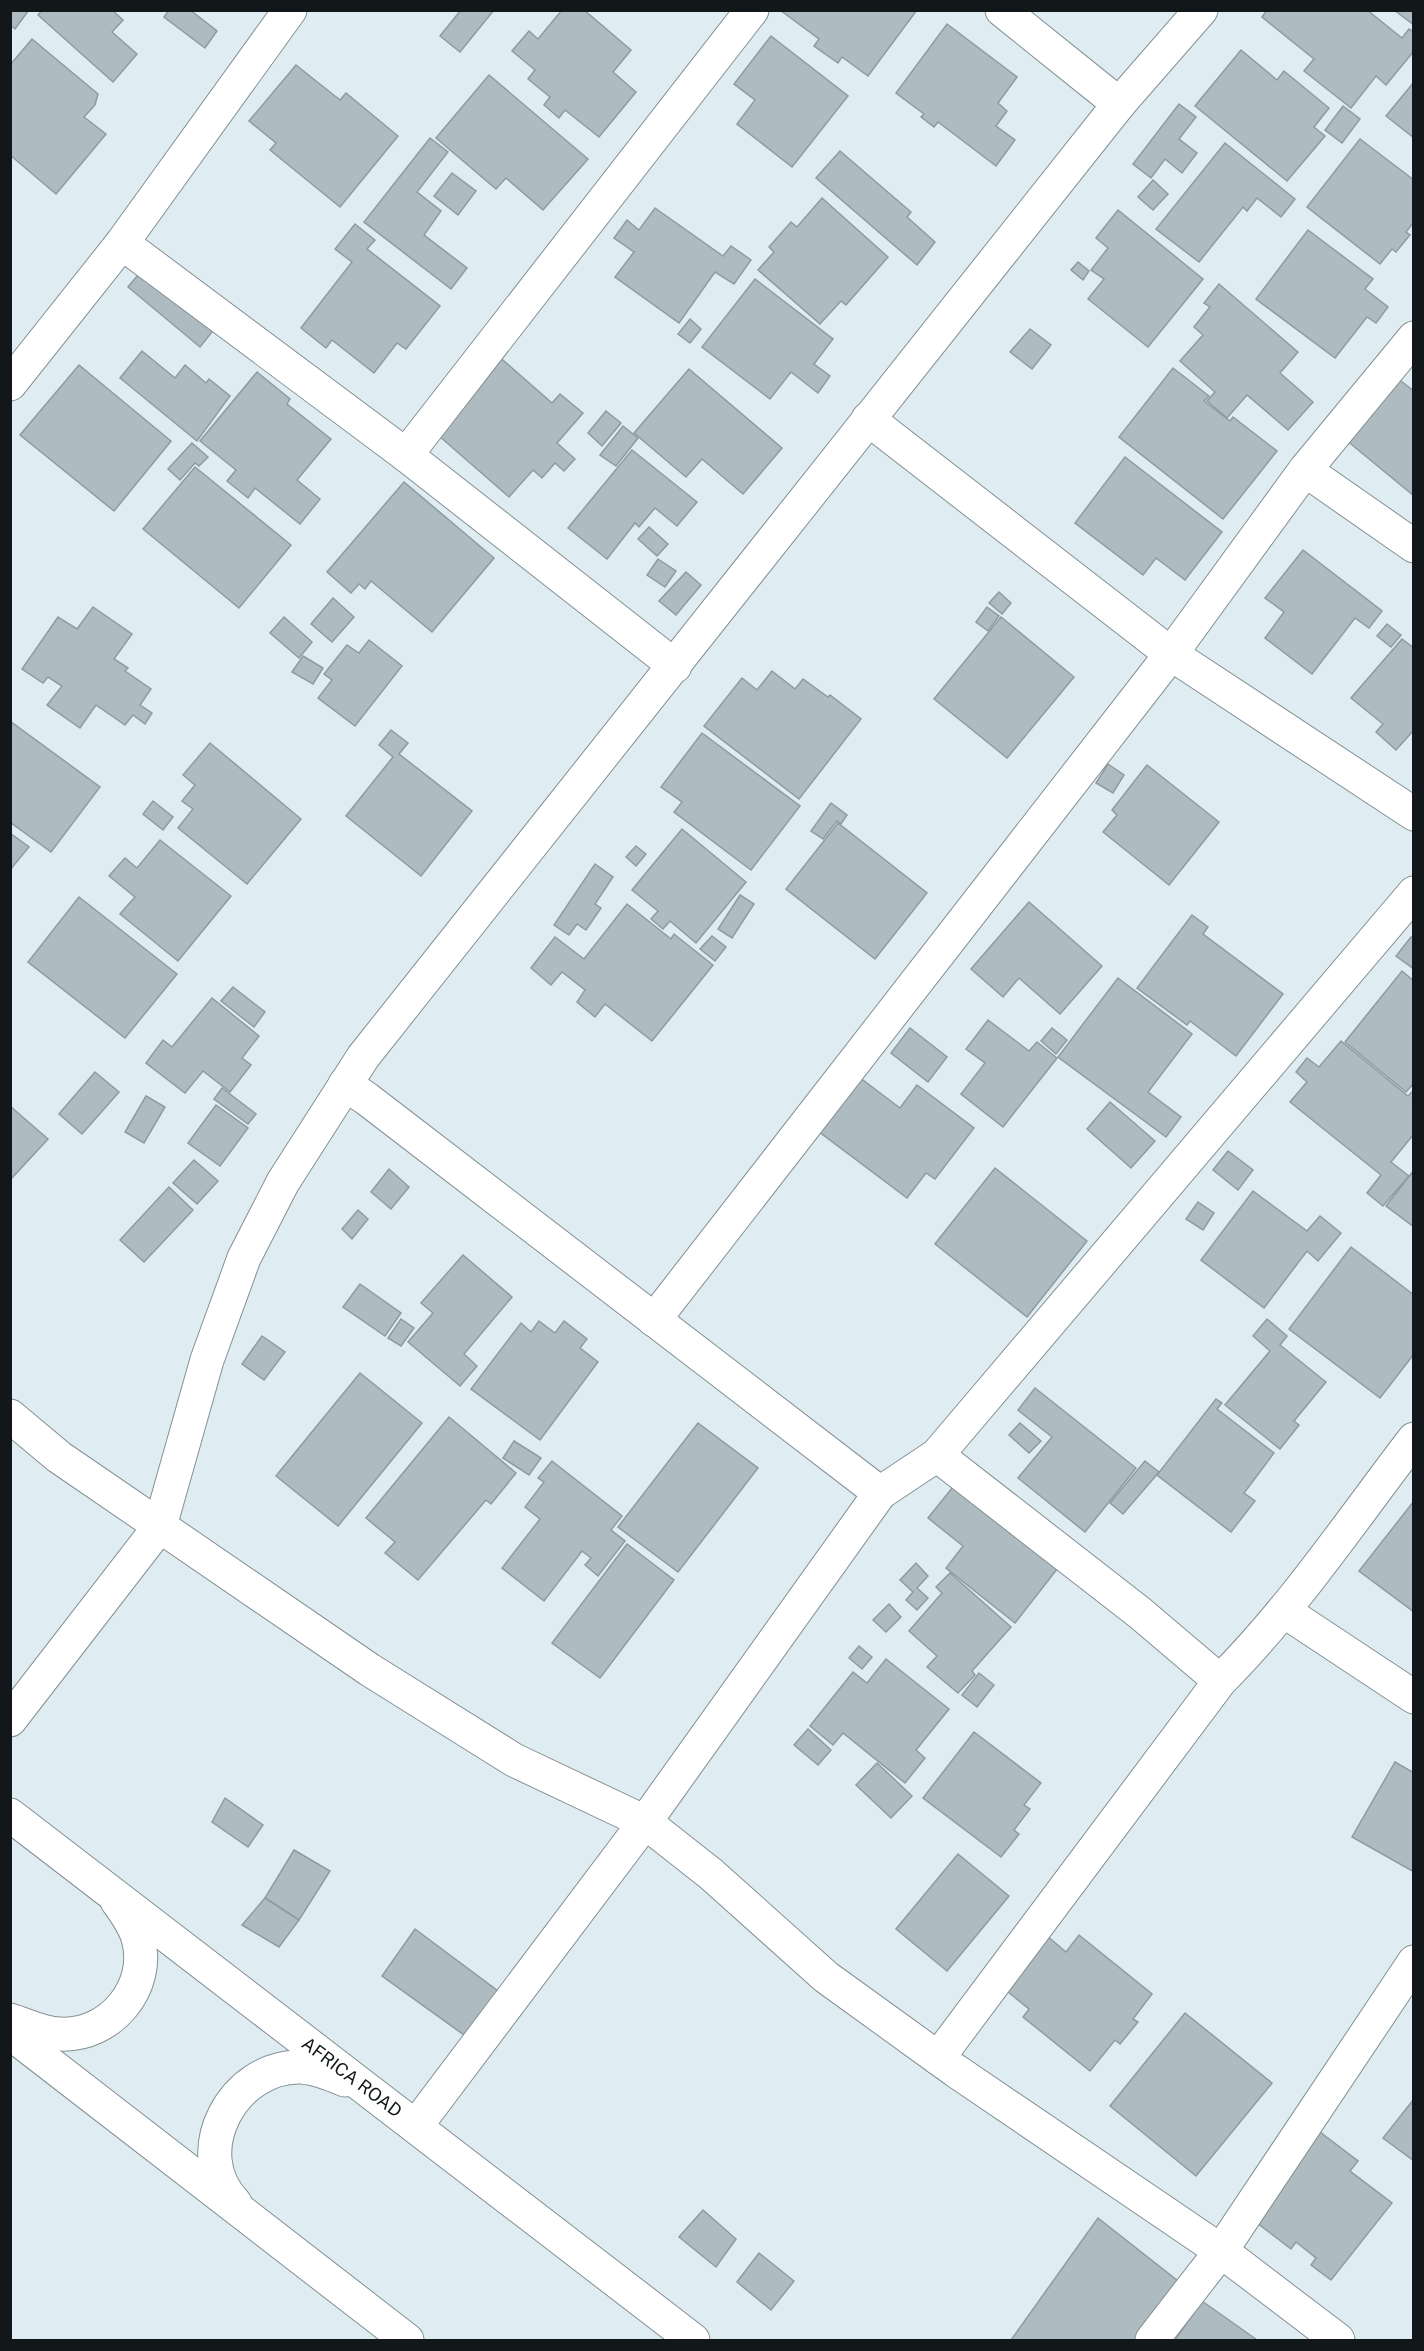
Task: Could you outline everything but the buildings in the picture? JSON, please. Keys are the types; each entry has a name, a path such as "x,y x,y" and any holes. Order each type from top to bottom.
{"street":[{"path":"10,384 122,243 290,10"},
{"path":"406,455 752,10"},
{"path":"1002,10 1119,104"},
{"path":"10,1720 160,1526 207,1360 244,1258 283,1182 363,1057 1119,104 1201,10"},
{"path":"122,243 406,455 675,666"},
{"path":"654,1320 1171,654 1305,470 1413,338"},
{"path":"868,419 1171,654 1413,814"},
{"path":"1305,470 1413,546"},
{"path":"416,2126 645,1822 880,1493 937,1455 1413,893"},
{"path":"345,1084 880,1493"},
{"path":"10,1416 59,1457 370,1670 514,1760 645,1822 711,1874 826,1977 938,2058 1221,2251 1338,2340"},
{"path":"938,2058 1220,1681 1257,1644 1284,1611 1413,1439"},
{"path":"937,1455 1140,1613 1220,1681"},
{"path":"1284,1611 1413,1697"},
{"name":"AFRICA ROAD","path":"10,1815 693,2340"},
{"path":"10,2020 59,2035 83,2032 105,2023 124,2007 136,1985 140,1962 138,1938 121,1907 94,1879"},
{"path":"1152,2340 1221,2251 1413,1962"},
{"path":"10,2032 407,2340"},
{"path":"249,2217 230,2198 219,2175 215,2149 219,2124 232,2100 250,2082 274,2071 300,2067 325,2072 371,2092"}]}
